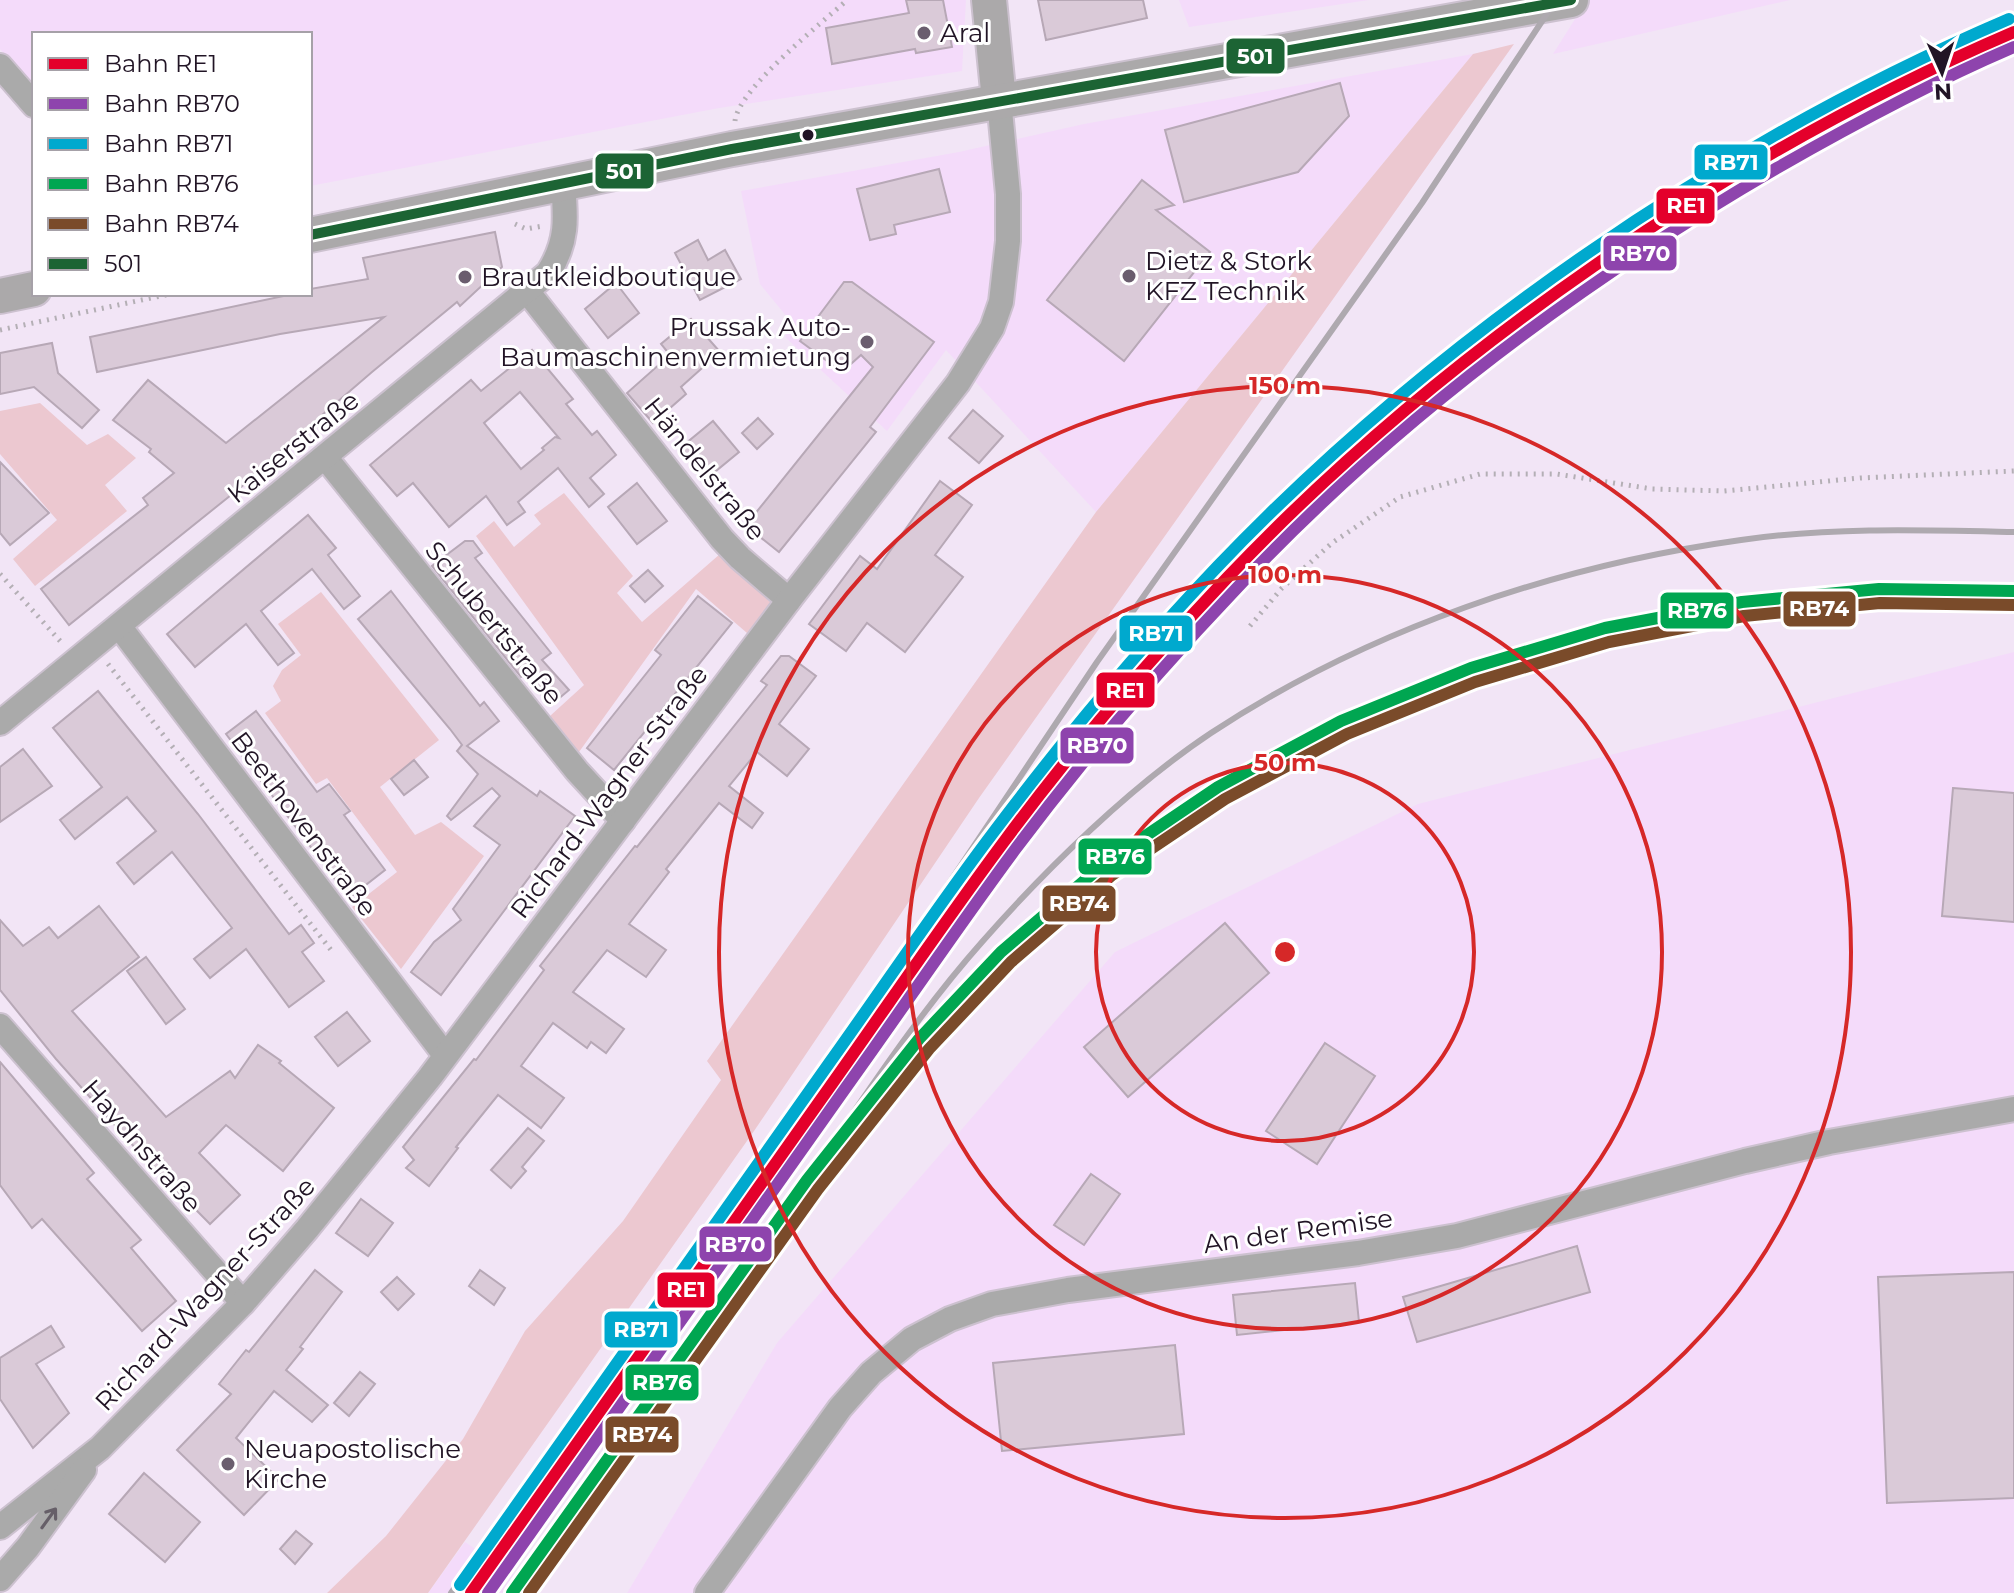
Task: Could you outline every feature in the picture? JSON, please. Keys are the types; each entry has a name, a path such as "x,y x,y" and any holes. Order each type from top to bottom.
{"main road":[{"path":"989,0 999,100"},
{"path":"312,235 732,149 1571,0"},
{"path":"0,296 32,289"}],"street":[{"path":"0,66 32,103"},
{"name":"Richard-Wagner-Straße","path":"0,1527 100,1448 243,1303 367,1156 977,356 1001,302 1008,241 1006,157 999,100"},
{"name":"Kaiserstraße","path":"0,723 548,273 558,257 567,223 563,184"},
{"name":"Händelstraße","path":"527,291 722,539 789,600"},
{"name":"Schubertstraße","path":"325,457 577,771 623,821"},
{"name":"Beethovenstraße","path":"119,626 445,1055"},
{"name":"Haydnstraße","path":"0,1026 243,1303"},
{"name":"An der Remise","path":"707,1593 831,1420 861,1384 912,1339 950,1319 992,1304 1068,1290 1358,1253 1457,1236 1745,1161 1829,1142 2014,1109"},
{"name":"Richard-Wagner-Straße","path":"0,1579 28,1547 100,1448"},
{"name":"Richard-Wagner-Straße","path":"0,1507 35,1498"}],"path":[{"path":"732,149 736,112 751,89 847,0"},
{"path":"0,330 161,296"},
{"path":"1250,626 1282,588 1332,543 1400,497 1480,474 1557,474 1652,489 1724,491 1860,478 2014,471"},
{"path":"0,574 87,654 334,953"}],"shaded area":[{"path":"0,0 966,0 962,71 719,108 312,186 312,32 32,32 32,85 0,49"},
{"path":"1179,0 1369,0 1189,27"},
{"path":"1587,0 1790,0 1553,54"},
{"path":"1514,44 979,798 754,1131 428,1593 327,1593 386,1536 463,1439 525,1331 623,1221 721,1080 707,1061 1096,512 1473,54"},
{"path":"1473,54 1096,512 946,350 887,431 785,337 792,323 760,284 741,191 959,152 1084,124"},
{"path":"40,403 87,445 108,434 136,458 105,485 127,511 35,586 13,559 57,520 0,454 0,411"},
{"path":"564,493 633,576 617,593 642,622 720,554 771,603 747,633 696,589 579,752 550,716 584,685 476,536 494,521 514,547 541,524 534,515"},
{"path":"321,592 439,740 380,787 415,835 441,822 484,856 401,969 352,907 397,872 327,778 316,784 265,713 281,701 273,686 282,670 301,655 278,624"},
{"path":"2014,652 2014,1593 627,1593 777,1343 1115,952 1418,804"},
{"path":"465,1542 541,1593 428,1593"}],"building":[{"path":"906,0 943,0 952,47 916,53 915,49 832,64 826,28 909,13"},
{"path":"1038,0 1143,0 1147,18 1046,40"},
{"path":"1340,83 1349,116 1298,172 1184,202 1165,130"},
{"path":"939,169 950,212 894,225 896,234 870,240 857,189"},
{"name":"Dietz & Stork KFZ Technik","path":"1142,180 1174,205 1156,210 1210,252 1124,361 1047,300"},
{"path":"495,232 502,267 460,306 457,302 372,372 251,479 69,625 41,589 148,505 143,498 174,473 149,452 151,449 113,420 148,380 226,443 384,317 280,334 97,372 90,337 284,296 312,296 312,289 368,279 363,258"},
{"path":"698,240 708,260 725,250 741,279 700,300 675,253"},
{"path":"844,282 852,282 934,342 870,427 876,432 779,552 750,529 754,524 750,520 873,367 861,355 842,372 800,341"},
{"path":"616,283 639,313 608,338 585,309"},
{"path":"691,319 720,352 681,387 686,394 653,423 627,393 670,355 661,344"},
{"path":"52,343 58,373 99,410 82,428 34,387 0,394 0,353"},
{"path":"532,350 573,399 566,404 592,435 597,431 616,455 590,478 604,494 589,507 558,468 518,502 525,512 507,525 486,496 449,527 413,483 397,496 370,465 471,380 481,391","holes":["520,392 559,438 555,437 521,469 484,423"]},
{"path":"973,410 1003,436 979,463 949,438"},
{"path":"758,418 773,434 757,449 742,433"},
{"path":"713,421 739,452 705,480 679,449"},
{"path":"0,462 49,513 10,545 0,533"},
{"path":"940,481 972,505 935,555 963,577 905,652 867,623 846,651 809,624 860,556 877,569"},
{"path":"637,483 667,521 637,544 608,507"},
{"path":"308,515 336,548 328,555 360,596 344,609 312,569 261,611 294,653 278,665 246,624 195,667 167,634"},
{"path":"465,541 473,541 482,553 475,558 551,653 542,660 569,690 551,705 524,675 521,677 432,566"},
{"path":"648,570 663,586 645,602 630,586"},
{"path":"391,591 480,706 484,702 499,721 467,746 537,796 540,791 575,816 441,995 411,972 434,942 461,920 453,909 500,845 474,826 500,796 492,788 451,820 447,816 478,774 457,751 462,745 450,729 358,619"},
{"path":"698,596 732,623 614,770 587,748 661,655 655,650"},
{"path":"781,656 789,656 816,676 779,724 809,749 787,776 757,752 729,786 763,813 752,828 719,803 666,869 669,872 629,924 666,950 646,977 607,950 573,992 624,1029 606,1053 591,1042 587,1048 553,1023 521,1066 564,1098 541,1128 498,1095 429,1186 406,1168 414,1160 403,1147 476,1060 544,970 540,966 767,685 761,681"},
{"path":"98,691 198,814 289,934 301,925 314,943 302,952 324,981 289,1007 246,949 210,978 194,959 232,928 172,852 134,884 117,863 156,831 127,797 75,839 60,820 102,787 53,728"},
{"path":"256,711 317,792 329,784 350,811 344,815 385,870 349,898 226,734"},
{"path":"23,749 52,786 0,822 0,767"},
{"path":"414,760 428,777 404,795 391,779"},
{"path":"1953,788 2014,793 2014,922 1942,916"},
{"path":"99,906 139,957 72,1011 166,1117 230,1071 235,1078 258,1045 334,1108 283,1171 226,1125 199,1153 240,1195 210,1224 137,1150 0,990 0,920 23,946 49,927 58,938"},
{"path":"1225,923 1269,973 1128,1097 1084,1047"},
{"path":"146,957 185,1009 166,1024 127,971"},
{"path":"347,1012 370,1041 338,1066 315,1037"},
{"path":"1325,1043 1375,1076 1317,1164 1266,1131"},
{"path":"0,1062 94,1173 87,1179 141,1240 131,1248 176,1301 142,1331 42,1219 32,1228 0,1185"},
{"path":"528,1128 544,1141 522,1167 526,1171 511,1188 491,1170"},
{"path":"1091,1174 1120,1194 1084,1245 1054,1225"},
{"path":"361,1199 393,1223 368,1256 336,1233"},
{"path":"1577,1246 1590,1292 1417,1342 1403,1297"},
{"path":"315,1270 342,1292 286,1370 328,1405 312,1422 274,1391 236,1438 279,1479 244,1515 177,1450 231,1394 219,1384"},
{"path":"480,1270 505,1288 494,1305 469,1286"},
{"path":"2014,1272 2014,1498 1887,1503 1878,1277"},
{"path":"397,1277 414,1294 398,1310 381,1292"},
{"path":"1355,1283 1359,1322 1237,1335 1233,1295"},
{"path":"51,1326 64,1347 36,1364 69,1413 33,1448 0,1399 0,1358"},
{"path":"1175,1345 1184,1434 1002,1451 993,1363"},
{"path":"360,1372 375,1384 349,1416 334,1403"},
{"path":"144,1473 200,1522 165,1562 109,1514"},
{"path":"296,1531 312,1544 295,1564 280,1549"}],"railway":[{"path":"451,1593 813,1082 1097,662 1422,203 1556,0"},
{"path":"795,1198 932,1003 1034,886 1090,830 1150,778 1211,733 1272,696 1399,633 1466,607 1602,566 1671,551 1809,533 1877,530 2014,532"}],"rail line":[{"name":"RB71","path":"460,1585 972,861 1102,696 1218,566 1302,483 1392,402 1487,326 1586,254 1689,187 1794,125 1901,69 2009,19"},
{"name":"RE1","path":"471,1593 1003,843 1111,707 1227,578 1310,495 1400,415 1494,339 1594,266 1696,199 1801,137 1907,81 2014,32"},
{"name":"RB70","path":"488,1593 1014,851 1149,684 1296,528 1359,469 1491,359 1631,259 1703,212 1835,135 1923,89 2014,47"},
{"name":"RB76","path":"512,1593 807,1180 919,1039 1001,952 1104,864 1218,787 1341,721 1471,668 1605,628 1742,602 1879,589 2014,591"},
{"name":"RB74","path":"529,1593 818,1189 929,1049 1011,962 1112,875 1225,799 1347,734 1475,682 1609,642 1744,616 1880,603 2014,605"}],"transit line":[{"name":"501","path":"312,235 732,149 1571,0"}],"place":[{"name":"Aral","path":"924,33"},
{"name":"Dietz & Stork KFZ Technik","path":"1129,276"},
{"name":"Brautkleidboutique","path":"465,277"},
{"name":"Prussak Auto- Baumaschinenvermietung","path":"867,342"},
{"name":"Neuapostolische Kirche","path":"228,1464"}]}
